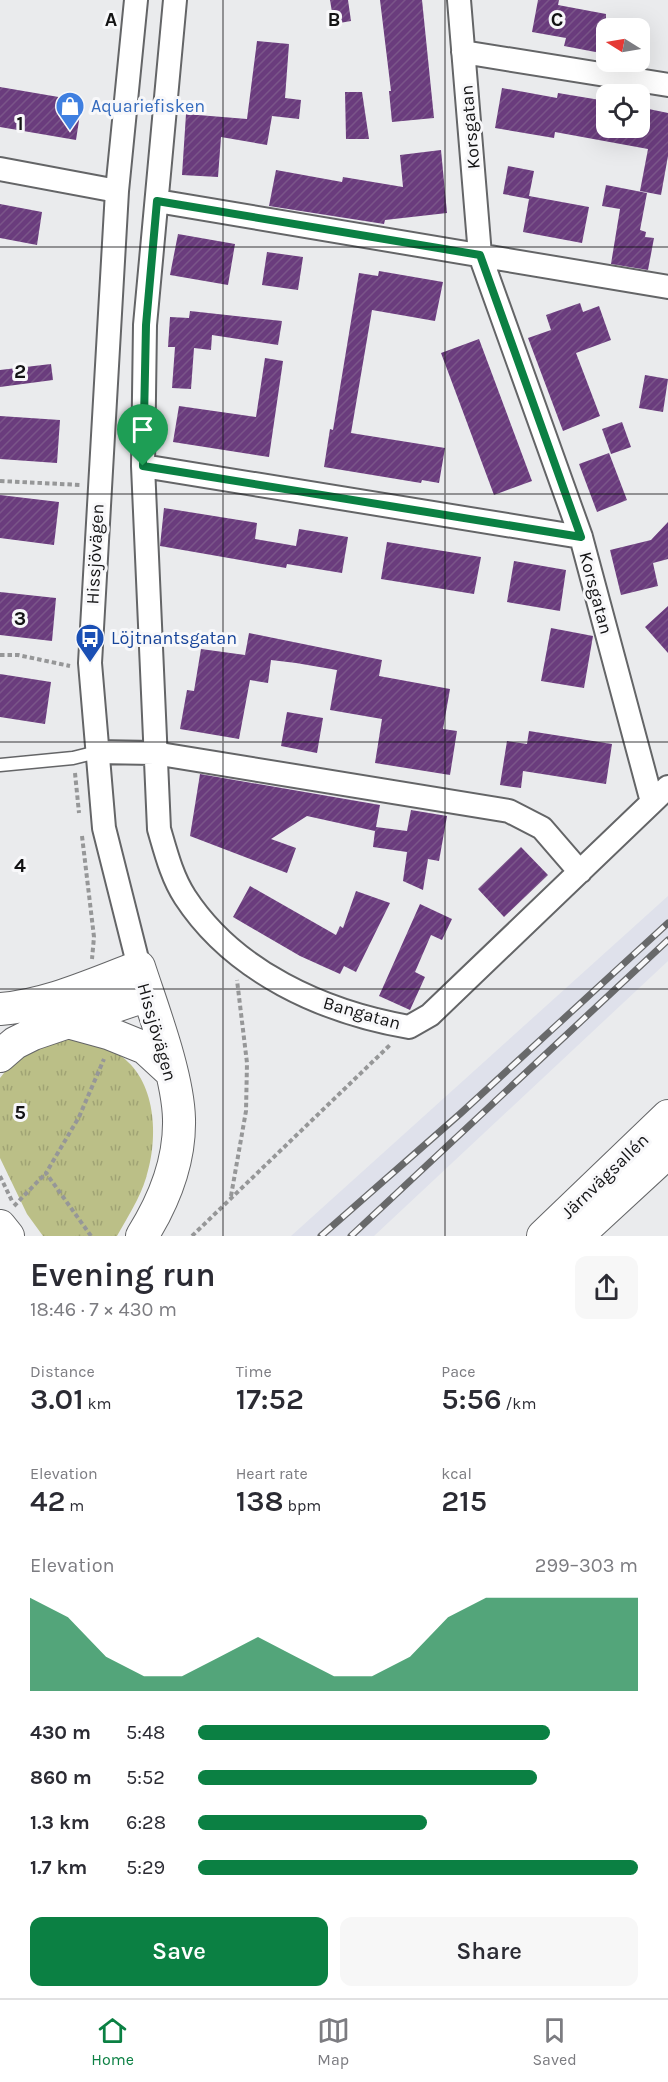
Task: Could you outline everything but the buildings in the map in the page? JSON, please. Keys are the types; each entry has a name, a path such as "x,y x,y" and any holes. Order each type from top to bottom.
{"main road":[{"path":"0,1009 51,1000 96,983 144,981"},
{"path":"0,1056 15,1043 68,1022 144,981"},
{"name":"Hissjövägen","path":"142,1236 165,1190 173,1167 179,1118 170,1071 144,981"},
{"path":"68,1022 108,1033 145,1048 170,1071"},
{"name":"Järnvägsallén","path":"577,1229 668,1116"},
{"name":"Järnvägsallén","path":"543,1236 577,1229 668,1152"}],"street":[{"name":"Hissjövägen","path":"136,0 117,191 98,486 90,670 104,828 144,981"},
{"name":"Bangatan","path":"175,0 146,325 143,466 159,829 170,866 191,905 217,939 254,968 315,999 381,1022 409,1027 430,1015 660,795"},
{"name":"Korsgatan","path":"459,0 480,255 581,537 660,795"},
{"path":"463,52 668,86"},
{"path":"0,169 117,191"},
{"path":"157,201 668,287"},
{"path":"143,466 581,537"},
{"path":"97,753 154,753 509,811 542,828 580,872"}],"lane":[{"path":"0,765 73,758 97,753"}],"path":[{"path":"0,481 98,486"},
{"path":"0,655 18,656 90,670"},
{"path":"73,758 94,938 90,964 96,983"},
{"path":"231,1197 246,1111 248,1063 234,953"},
{"path":"192,1236 409,1027"},
{"path":"8,1223 46,1173 68,1138 97,1079 108,1047 108,1033"},
{"path":"46,1173 91,1236"}],"shaded area":[{"path":"668,896 668,961 374,1236 291,1236"}],"green space":[{"path":"80,1038 118,1054 141,1078 152,1110 153,1145 150,1162 140,1193 117,1236 43,1236 27,1214 0,1158 0,1078 15,1059 55,1039"}],"railway":[{"path":"321,1236 461,1113 668,923"},
{"path":"351,1236 668,940"}],"place":[{"name":"Aquariefisken","path":"70,132"},
{"name":"Löjtnantsgatan","path":"90,664"}],"route":[{"path":"157,201 480,255 581,537 230,480 143,466 146,325 157,201"}]}
